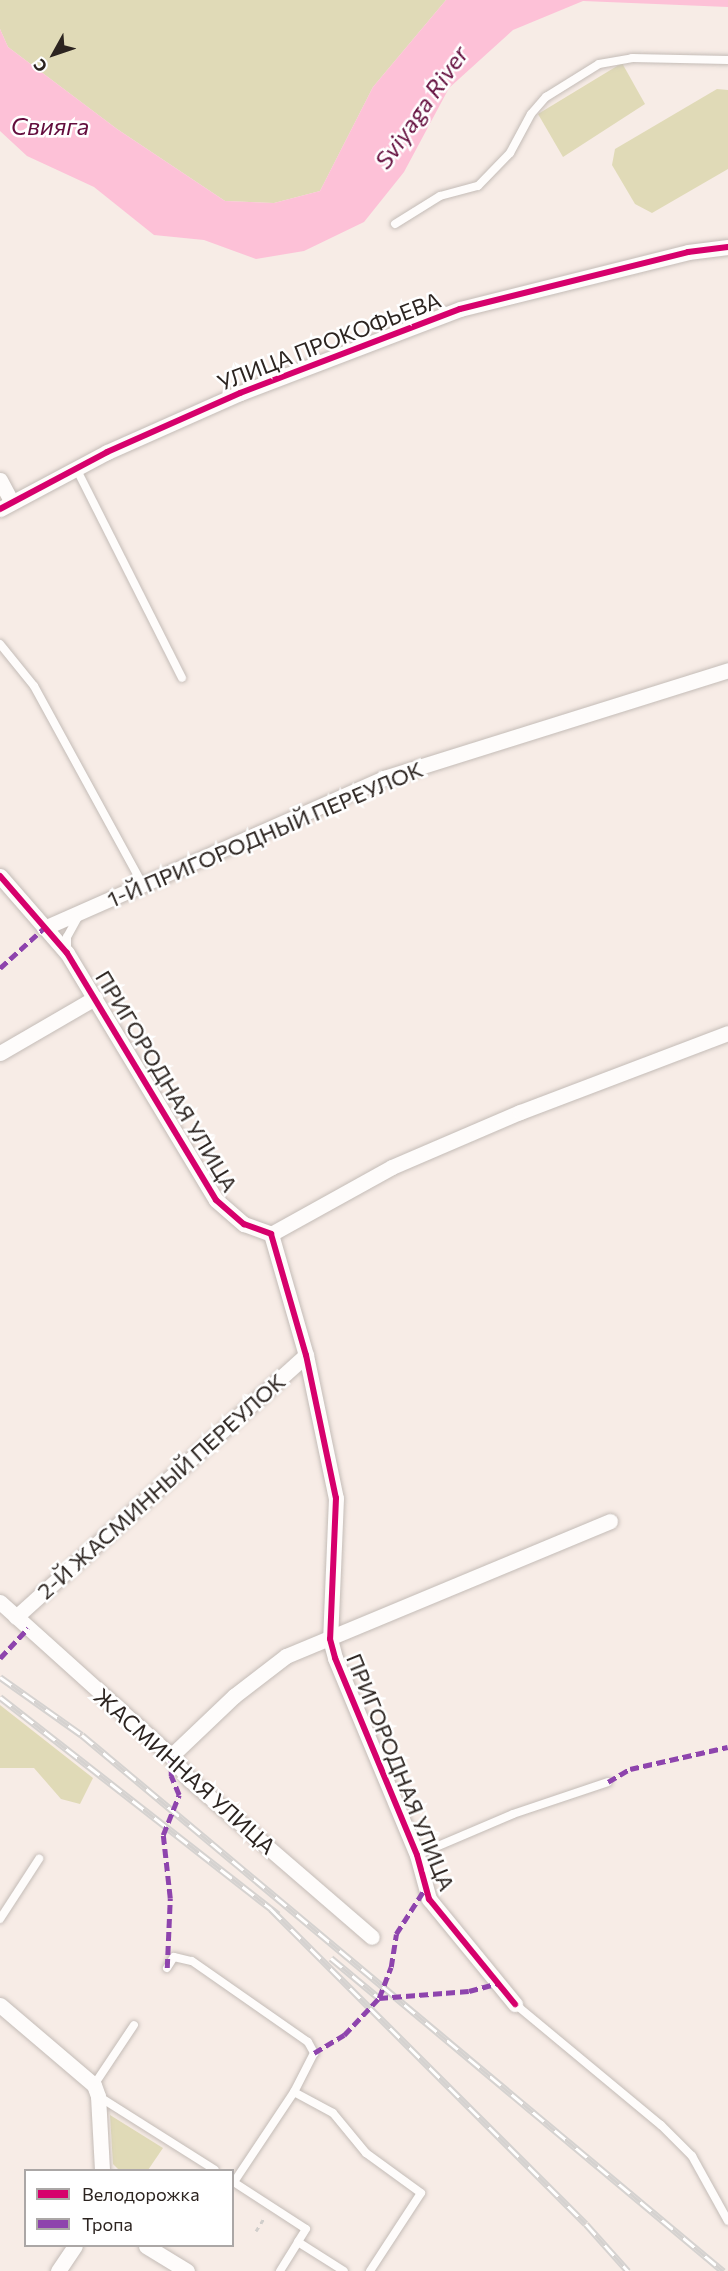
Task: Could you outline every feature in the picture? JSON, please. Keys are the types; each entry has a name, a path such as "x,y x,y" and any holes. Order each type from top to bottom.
{"street":[{"name":"УЛИЦА ПРОКОФЬЕВА","path":"5,505 76,468 240,393 460,309 688,252 728,247"},
{"path":"0,480 5,505"},
{"name":"1-Й ПРИГОРОДНЫЙ ПЕРЕУЛОК","path":"44,928 384,778 728,670"},
{"name":"ПРИГОРОДНАЯ УЛИЦА","path":"0,876 67,953 216,1200 244,1224 271,1234 306,1355 336,1497 330,1639 417,1855 429,1899 515,2004"},
{"path":"0,1053 95,998"},
{"path":"271,1234 392,1167 519,1112 728,1033"},
{"name":"2-Й ЖАСМИННЫЙ ПЕРЕУЛОК","path":"16,1617 306,1355"},
{"path":"171,1756 234,1696 286,1656 610,1521"},
{"name":"ЖАСМИННАЯ УЛИЦА","path":"0,1602 171,1756 190,1780 372,1937"},
{"path":"0,2005 96,2090 102,2169"},
{"path":"58,2271 74,2247"},
{"path":"148,2247 187,2271"}],"lane":[{"path":"395,224 440,196 478,186 510,153 531,114 546,98 599,64 632,58 728,60"},
{"path":"76,468 182,678"},
{"path":"0,644 34,686 143,885"},
{"path":"67,953 67,937 82,912"},
{"path":"417,1855 513,1814 608,1782"},
{"path":"0,1919 39,1859"},
{"path":"167,1968 174,1957 192,1961 308,2042 314,2053 294,2092 234,2181"},
{"path":"515,2004 662,2125 692,2156 728,2221"},
{"path":"134,2025 96,2090 214,2169"},
{"path":"294,2092 333,2113 366,2153 421,2193 370,2271"},
{"path":"234,2183 306,2229 280,2271"},
{"path":"298,2242 344,2271"}],"path":[{"path":"256,2231 271,2206"}],"shaded area":[{"path":"0,0 446,0 373,87 320,191 274,203 225,201 117,129 8,47 0,29"},
{"path":"622,63 645,104 563,157 538,114"},
{"path":"717,89 728,90 728,169 652,213 635,204 612,165 615,149"},
{"path":"0,1705 93,1778 80,1804 61,1799 34,1768 0,1768"},
{"path":"110,2115 163,2148 149,2169 118,2169 113,2164"}],"water":[{"name":"Свияга","path":"446,0 728,0 728,7 583,1 513,30 449,88 404,172 364,222 304,251 256,259 204,240 154,235 94,187 27,156 0,131 0,29 8,47 117,129 225,201 274,203 320,191 373,87"}],"railway":[{"path":"0,1677 82,1735 723,2271"},
{"path":"0,1697 278,1914"},
{"path":"271,1909 586,2224 628,2271"},
{"path":"331,1958 379,1998"}],"marked path":[{"path":"0,968 44,928"},
{"path":"0,1658 28,1628"},
{"path":"608,1782 630,1769 728,1747"},
{"path":"167,1968 170,1898 163,1835 179,1795 171,1776 171,1756"},
{"path":"314,2053 344,2035 379,1998 391,1967 396,1934 426,1887"},
{"path":"379,1998 469,1991 498,1983"}],"cycle path":[{"path":"0,509 107,452 240,393 460,309 688,252 728,247"},
{"path":"0,876 67,953 216,1200 244,1224 271,1234 306,1355 336,1498 330,1639 335,1658 417,1855 429,1899 515,2004"}],"water label":[{"name":"Sviyaga River","path":"421,107"}]}
